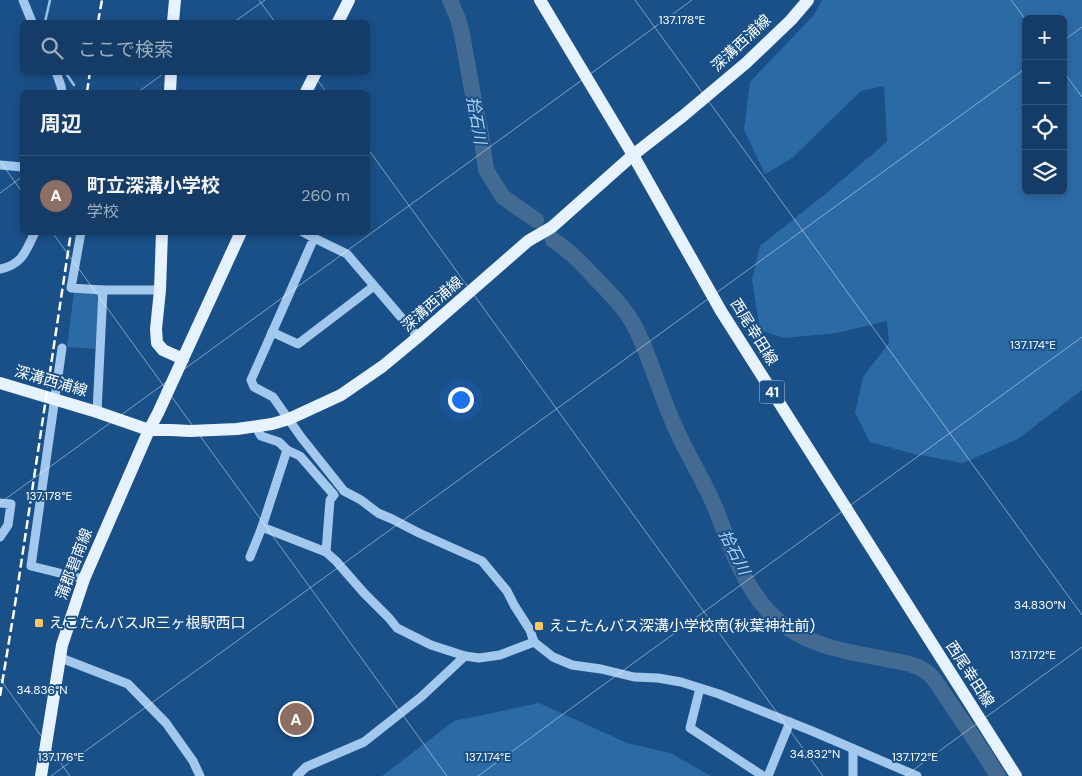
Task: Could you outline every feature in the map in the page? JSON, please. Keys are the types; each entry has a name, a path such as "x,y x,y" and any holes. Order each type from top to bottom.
{"main road":[{"path":"174,0 174,20"},
{"path":"339,20 349,0"},
{"name":"西尾幸田線","path":"540,0 633,155 721,311 1016,776"},
{"name":"深溝西浦線","path":"0,383 97,412 149,430 190,431 256,427 289,419 341,395 384,366 528,241 552,227 633,155 746,63 791,20 808,0"},
{"path":"170,90 171,75"},
{"path":"307,90 314,75"},
{"path":"162,235 160,290 156,329 157,343 163,350 183,359"},
{"name":"蒲郡碧南線","path":"41,776 62,646 84,579 149,430 240,235"}],"street":[{"path":"22,0 31,20"},
{"path":"57,75 62,90"},
{"path":"0,165 20,167"},
{"path":"0,269 9,267 19,261 27,250 34,235"},
{"path":"80,235 71,288 160,290"},
{"path":"308,235 346,254 418,338"},
{"path":"314,238 251,380 254,387 273,397 315,456 344,491 361,500 378,513 482,561 507,591 530,630 534,642 553,657 572,665 681,682 719,694 917,776"},
{"path":"272,332 298,344 374,286"},
{"path":"97,412 102,290"},
{"path":"62,348 31,566 84,579"},
{"path":"256,427 261,436 279,442 287,450 300,456 334,495"},
{"path":"250,557 262,527 287,450"},
{"path":"326,552 330,500 334,495 344,491"},
{"path":"0,503 11,504 8,525 0,538"},
{"path":"262,527 326,552 398,628 431,645 465,656 479,658 500,655 534,642"},
{"path":"297,776 306,767 364,742 421,697 465,656"},
{"path":"61,658 128,684 166,723 193,761 200,776"},
{"path":"700,688 690,728 763,776"},
{"path":"768,776 790,722"},
{"path":"853,748 853,776"}],"shaded area":[{"path":"822,0 1082,0 1082,390 1018,439 963,463 914,454 870,442 855,413 863,377 889,343 887,321 837,333 784,338 760,330 752,280 760,246 887,142 884,86 861,91 791,159 765,174 744,130 750,82 813,16"},
{"path":"74,292 100,294 95,349 67,347"},
{"path":"539,703 627,743 670,753 711,776 382,776 454,721"}],"waterway":[{"path":"45,20 50,0"},
{"name":"拾石川","path":"450,0 462,34 486,170 503,197 536,220"},
{"path":"67,75 74,85"},
{"name":"拾石川","path":"553,240 575,258 607,290 624,309 633,323 671,417 711,497 743,575 768,611 794,632 822,645 907,663 928,673 939,686 998,776"}],"railway":[{"path":"98,20 102,0"},
{"path":"87,90 90,75"},
{"path":"0,696 71,235"}],"place":[{"name":"えこたんバスJR三ヶ根駅西口","path":"39,623"},
{"name":"えこたんバス深溝小学校南(秋葉神社前)","path":"539,626"},
{"name":"町立深溝小学校","path":"296,719"}]}
